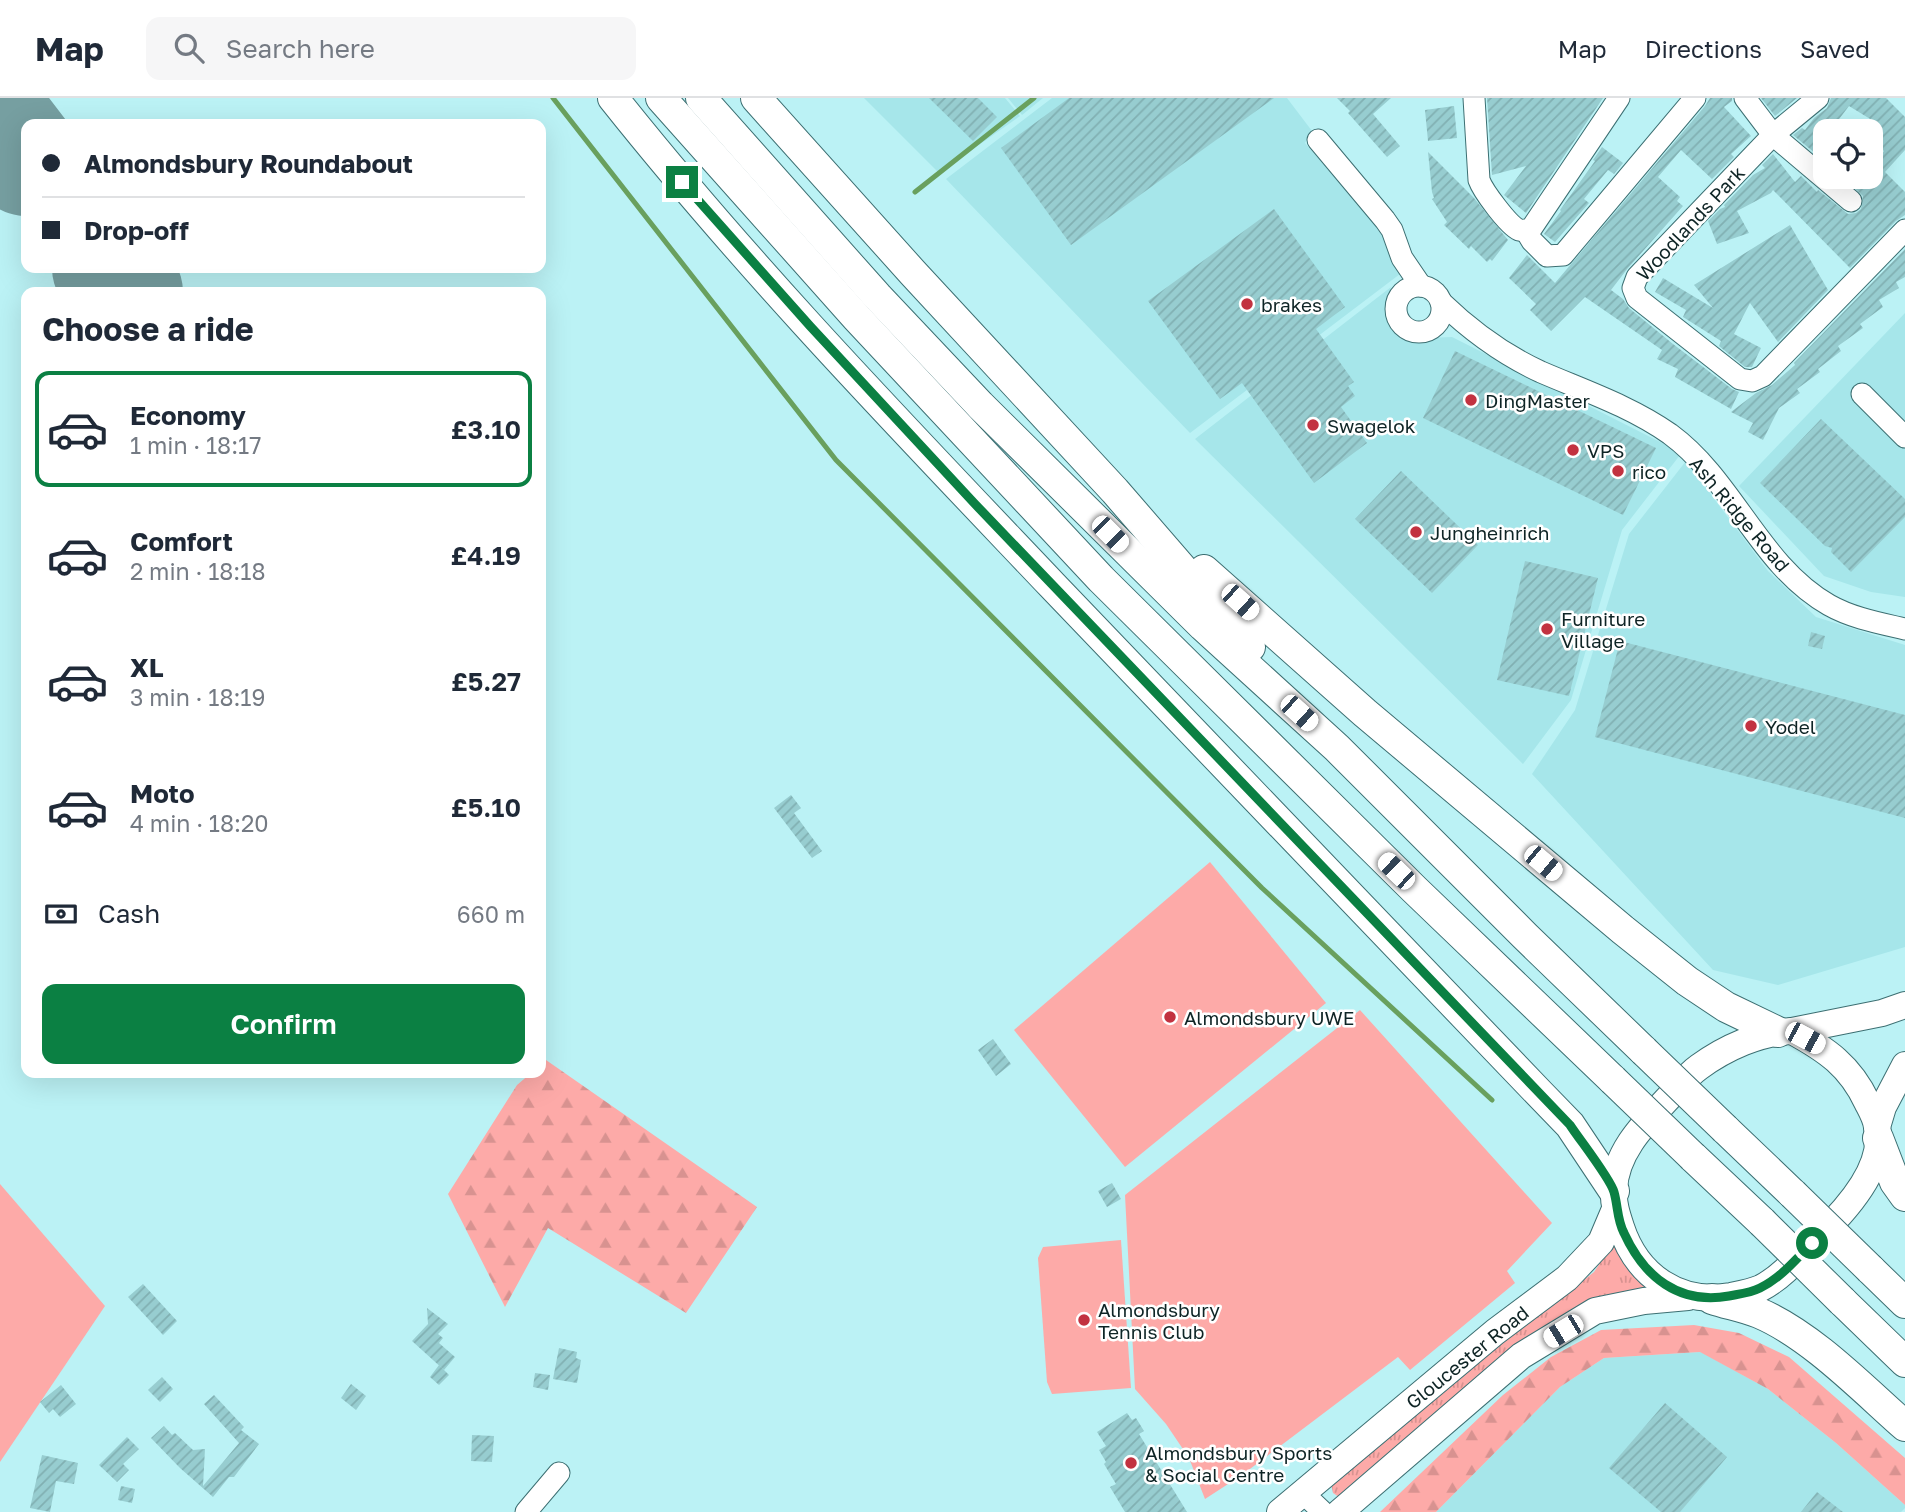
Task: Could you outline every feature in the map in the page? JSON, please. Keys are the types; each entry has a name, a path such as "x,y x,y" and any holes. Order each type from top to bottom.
{"highway":[{"path":"613,98 664,162 801,316 975,504 1570,1125 1615,1200"},
{"path":"661,98 857,318 1101,579 1306,783 1905,1362"},
{"path":"701,98 877,296 980,405 1203,626 1337,748 1525,936 1905,1303"},
{"path":"755,98 1115,491 1337,748"},
{"path":"1115,491 1365,713 1623,930 1687,981 1726,1007 1785,1032"},
{"path":"975,504 1306,783"},
{"path":"1878,1132 1895,1182 1905,1196"},
{"path":"1701,1298 1760,1313 1800,1337 1905,1426"}],"main road":[{"path":"1785,1032 1882,1013 1905,1005"},
{"path":"1785,1032 1819,1046 1849,1071 1859,1085 1878,1132"},
{"name":"Gloucester Road","path":"1280,1512 1495,1332 1567,1278 1601,1241 1615,1200 1616,1175 1625,1152 1640,1129 1697,1068 1741,1044 1785,1032"},
{"path":"1878,1132 1883,1107 1905,1065"},
{"name":"Gloucester Road","path":"1340,1512 1521,1356 1595,1311 1644,1301 1701,1298 1760,1288 1780,1275 1845,1211 1859,1192 1874,1160 1878,1132"},
{"path":"1615,1200 1622,1230 1643,1266 1662,1284 1701,1298"}],"street":[{"path":"1474,98 1479,180 1483,190 1517,229 1526,231 1531,229 1619,98"},
{"path":"1526,231 1547,256 1563,254 1695,98"},
{"path":"1745,98 1773,135 1851,201"},
{"name":"Woodlands Park","path":"1818,98 1773,135 1637,277 1633,288 1637,298 1740,379 1752,382 1763,376 1905,230"},
{"path":"1318,139 1392,230 1413,288"},
{"path":"1413,288 1433,291 1440,311 1434,327 1420,333 1402,326 1396,308 1400,295 1413,288"},
{"name":"Ash Ridge Road","path":"1440,311 1538,370 1623,405 1671,436 1713,477 1776,561 1800,583 1829,605 1862,618 1905,629"},
{"path":"1862,394 1905,437"},
{"path":"527,1512 559,1473"},
{"path":"1302,1492 1323,1512"}],"shaded area":[{"path":"864,98 1005,98 1020,116 939,173"},
{"path":"1008,98 1043,98 1022,115"},
{"path":"1052,98 1287,98 1312,131 1305,143 1386,237 1400,274 1190,433 946,179"},
{"path":"1391,287 1386,306 1388,322 1400,339 1452,337 1672,448 1680,455 1622,530 1571,700 1523,764 1195,439"},
{"path":"1905,313 1905,597 1871,592 1824,576 1739,486"},
{"path":"1686,461 1768,571 1816,617 1905,645 1905,947 1778,985 1713,970 1532,774 1575,710 1629,534"},
{"path":"1701,1352 1768,1389 1836,1443 1905,1505 1905,1508 1901,1512 1436,1512 1560,1387 1604,1358"}],"green space":[{"name":"Almondsbury UWE","path":"1210,862 1326,1003 1125,1167 1014,1030"},
{"path":"1360,1010 1552,1223 1507,1271 1515,1283 1410,1370 1398,1357 1242,1475 1205,1499 1189,1458 1166,1424 1135,1389 1125,1195"},
{"path":"546,1060 757,1207 686,1313 548,1228 505,1307 448,1194 517,1085 525,1078 546,1078"},
{"path":"0,1184 105,1306 0,1462"},
{"name":"Almondsbury Tennis Club","path":"1121,1240 1131,1388 1052,1394 1047,1382 1038,1258 1043,1247"},
{"path":"1615,1240 1655,1288 1620,1295 1339,1497 1333,1493 1331,1484 1426,1402 1594,1272"},
{"path":"1694,1325 1739,1333 1789,1357 1905,1458 1905,1505 1836,1443 1768,1389 1700,1352 1604,1358 1560,1387 1436,1512 1380,1512 1503,1395 1551,1357 1601,1330"}],"building":[{"path":"929,98 978,98 997,117 973,141"},
{"path":"1069,98 1274,98 1071,245 1001,148"},
{"path":"1337,98 1391,98 1373,114 1400,146 1387,157"},
{"path":"1487,98 1603,98 1526,213 1504,195 1526,166 1492,175"},
{"path":"1710,98 1732,98 1724,107 1751,136 1731,154 1734,157 1712,179 1681,150 1658,177 1680,197 1677,201 1683,206 1611,290 1673,344 1739,392 1731,409 1675,377 1678,369 1657,359 1662,350 1585,297 1551,331 1530,310 1536,304 1509,278 1527,255 1555,283"},
{"path":"1761,98 1797,98 1775,116"},
{"path":"1831,98 1886,98 1905,117 1905,150 1885,172 1905,192 1905,215 1850,268 1773,190 1737,211 1749,233 1717,244 1708,221 1725,207 1753,175 1765,168 1762,165 1773,154 1795,182 1801,176 1813,189 1848,214 1861,209 1863,196 1856,189 1883,189 1883,119 1870,119 1849,106 1839,119 1813,119 1827,108"},
{"path":"1454,106 1457,138 1428,141 1425,110"},
{"path":"1813,119 1813,151 1793,135 1802,128 1805,130"},
{"path":"1602,147 1623,163 1614,174 1608,170 1584,199 1589,203 1555,242 1544,234"},
{"path":"1428,152 1474,198 1508,240 1492,261 1490,259 1487,262 1471,246 1469,249 1444,225 1447,222 1432,199"},
{"name":"brakes","path":"1274,209 1345,307 1316,329 1354,382 1348,386 1355,396 1341,407 1367,443 1314,483 1242,383 1220,399 1148,301"},
{"path":"1790,225 1828,290 1778,342 1750,303 1734,334 1761,348 1752,367 1745,367 1719,346 1721,341 1683,317 1686,310 1655,292 1663,278 1713,308 1694,285"},
{"path":"1905,249 1905,277 1896,282 1899,288 1879,300 1883,307 1860,324 1863,328 1838,346 1841,351 1818,369 1820,372 1797,389 1800,393 1779,408 1763,440 1748,432 1753,423 1731,412 1756,393 1772,385 1795,365 1794,363"},
{"path":"1455,351 1656,448 1623,515 1423,418"},
{"path":"1821,419 1905,499 1905,517 1851,572 1831,552 1832,548 1825,546 1760,483"},
{"name":"Jungheinrich","path":"1401,471 1478,545 1432,593 1355,519"},
{"name":"Furniture Village","path":"1525,561 1598,578 1569,696 1497,680"},
{"path":"1811,632 1825,636 1822,649 1808,646"},
{"name":"Yodel","path":"1620,641 1905,715 1905,818 1595,737"},
{"path":"791,795 801,808 794,813 822,851 812,858 774,808"},
{"path":"993,1039 1011,1064 996,1076 978,1050"},
{"path":"1112,1183 1121,1199 1107,1207 1098,1191"},
{"path":"143,1284 177,1321 163,1335 128,1297"},
{"path":"427,1308 448,1324 438,1334 443,1338 439,1343 455,1357 444,1370 412,1341 428,1324"},
{"path":"559,1348 577,1352 576,1358 581,1360 577,1383 553,1379"},
{"path":"439,1365 449,1375 439,1385 430,1377"},
{"path":"535,1373 550,1375 548,1390 533,1387"},
{"path":"162,1377 173,1389 160,1402 148,1390"},
{"path":"351,1384 366,1396 356,1410 341,1398"},
{"path":"61,1385 76,1404 60,1417 53,1409 49,1413 40,1402"},
{"path":"214,1395 244,1427 241,1430 259,1444 234,1477 229,1477 213,1497 151,1438 164,1426 193,1450 205,1449 203,1486 239,1443 204,1404"},
{"path":"1665,1403 1727,1457 1680,1512 1661,1512 1609,1468"},
{"name":"Almondsbury Sports & Social Centre","path":"1127,1413 1132,1420 1136,1418 1144,1431 1139,1434 1187,1512 1125,1512 1110,1487 1116,1484 1104,1464 1106,1462 1099,1450 1106,1446 1097,1432"},
{"path":"472,1435 494,1436 492,1462 471,1461"},
{"path":"127,1437 139,1449 123,1464 129,1470 117,1482 99,1465"},
{"path":"42,1455 78,1463 74,1484 56,1481 50,1512 30,1508"},
{"path":"121,1486 135,1489 132,1503 118,1500"},
{"path":"1817,1492 1843,1512 1801,1512"}],"waterway":[{"path":"553,98 836,460 1262,888 1492,1100"},
{"path":"915,192 1034,98"}],"runway":[{"path":"0,126 21,153"},
{"path":"112,273 123,287"}],"place":[{"name":"brakes","path":"1247,304"},
{"name":"DingMaster","path":"1471,400"},
{"name":"Swagelok","path":"1313,425"},
{"name":"VPS","path":"1573,450"},
{"name":"rico","path":"1618,471"},
{"name":"Jungheinrich","path":"1416,532"},
{"name":"Furniture Village","path":"1547,629"},
{"name":"Yodel","path":"1751,726"},
{"name":"Almondsbury UWE","path":"1170,1017"},
{"name":"Almondsbury Tennis Club","path":"1084,1320"},
{"name":"Almondsbury Sports & Social Centre","path":"1131,1463"}],"route":[{"path":"682,182 810,326 975,504 1570,1125 1614,1191 1615,1209 1631,1248 1643,1266 1662,1284 1689,1297 1712,1299 1745,1293 1760,1288 1780,1275 1812,1243"}]}
